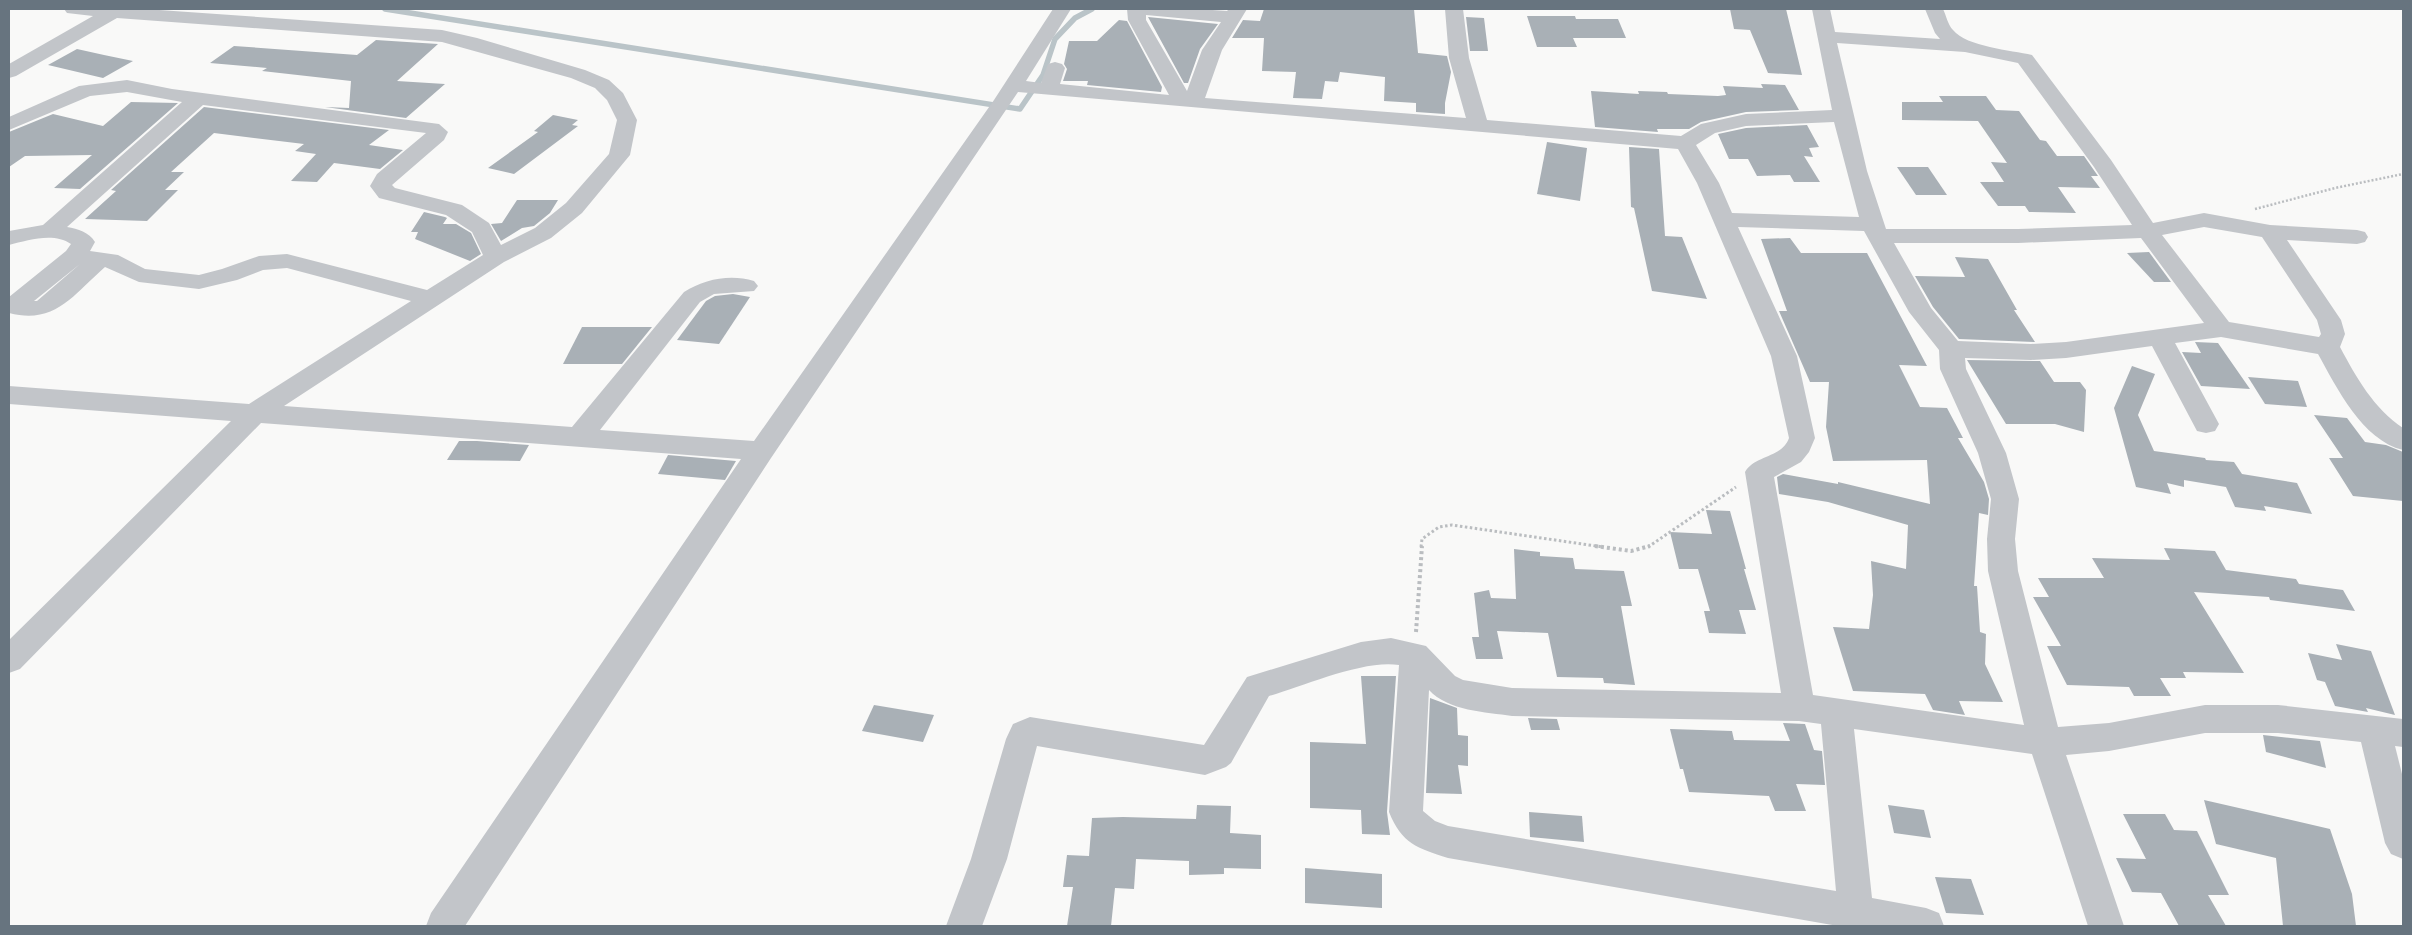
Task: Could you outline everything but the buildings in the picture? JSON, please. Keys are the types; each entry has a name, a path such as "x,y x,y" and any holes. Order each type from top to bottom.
{"street":[{"path":"9,660 256,412 496,257 543,233 574,208 618,155 627,120 616,97 602,84 578,74 470,42 442,36 73,9"},
{"path":"444,926 761,450 1022,94 1062,9"},
{"path":"1136,9 1235,13 1212,50 1188,102 1138,20 1136,9"},
{"path":"1454,9 1459,58 1478,125"},
{"path":"1821,9 1859,183 1876,230 1921,312 1951,349 1953,369 1992,453 2005,499 2001,539 2003,571 2045,742 2106,926"},
{"path":"1934,9 1944,33 1969,47"},
{"path":"9,72 112,12"},
{"path":"1827,37 1969,47 2025,58 2103,165 2147,231 2221,329"},
{"path":"1022,94 1055,68"},
{"path":"14,118 86,90 127,86 199,98 436,129 438,132 437,136 385,179 381,186 387,193 454,210 481,228 496,257"},
{"path":"1022,94 1188,102 1684,143 1708,128 1746,120 1843,116"},
{"path":"48,232 199,98"},
{"path":"1684,143 1708,183 1784,356 1802,438 1800,447 1792,456 1759,472 1799,707"},
{"path":"1724,220 1876,230 2018,236 2147,231 2204,220 2270,232 2357,236"},
{"path":"9,238 48,232 73,235 84,242 75,256 16,303 16,307 38,309 46,306 101,258"},
{"path":"2270,232 2329,320 2333,334 2328,347 2352,391 2380,425 2403,441"},
{"path":"75,256 101,258 139,275 168,280 199,282 229,275 259,263 286,261 431,299"},
{"path":"580,436 692,297 709,287 746,286"},
{"path":"1951,349 2031,352 2066,350 2221,329 2328,347"},
{"path":"2159,336 2206,424"},
{"path":"9,394 761,450"},
{"path":"964,926 989,859 1023,739 1027,733 1030,731 1206,760 1214,757 1218,752 1254,691 1265,682 1375,651 1415,654 1444,685 1454,691 1474,697 1503,701 1799,707 2045,742 2109,737 2205,719 2278,719 2388,731 2403,843"},
{"path":"1415,654 1406,812 1410,823 1420,832 1448,842 1857,919 1926,926"},
{"path":"1836,713 1857,919"}],"path":[{"path":"2249,210 2335,188 2403,174"},
{"path":"1415,654 1422,539 1439,527 1452,525 1631,550 1648,547 1759,472"}],"waterway":[{"path":"385,9 1020,109 1043,75 1055,39 1075,18 1092,9"}]}
